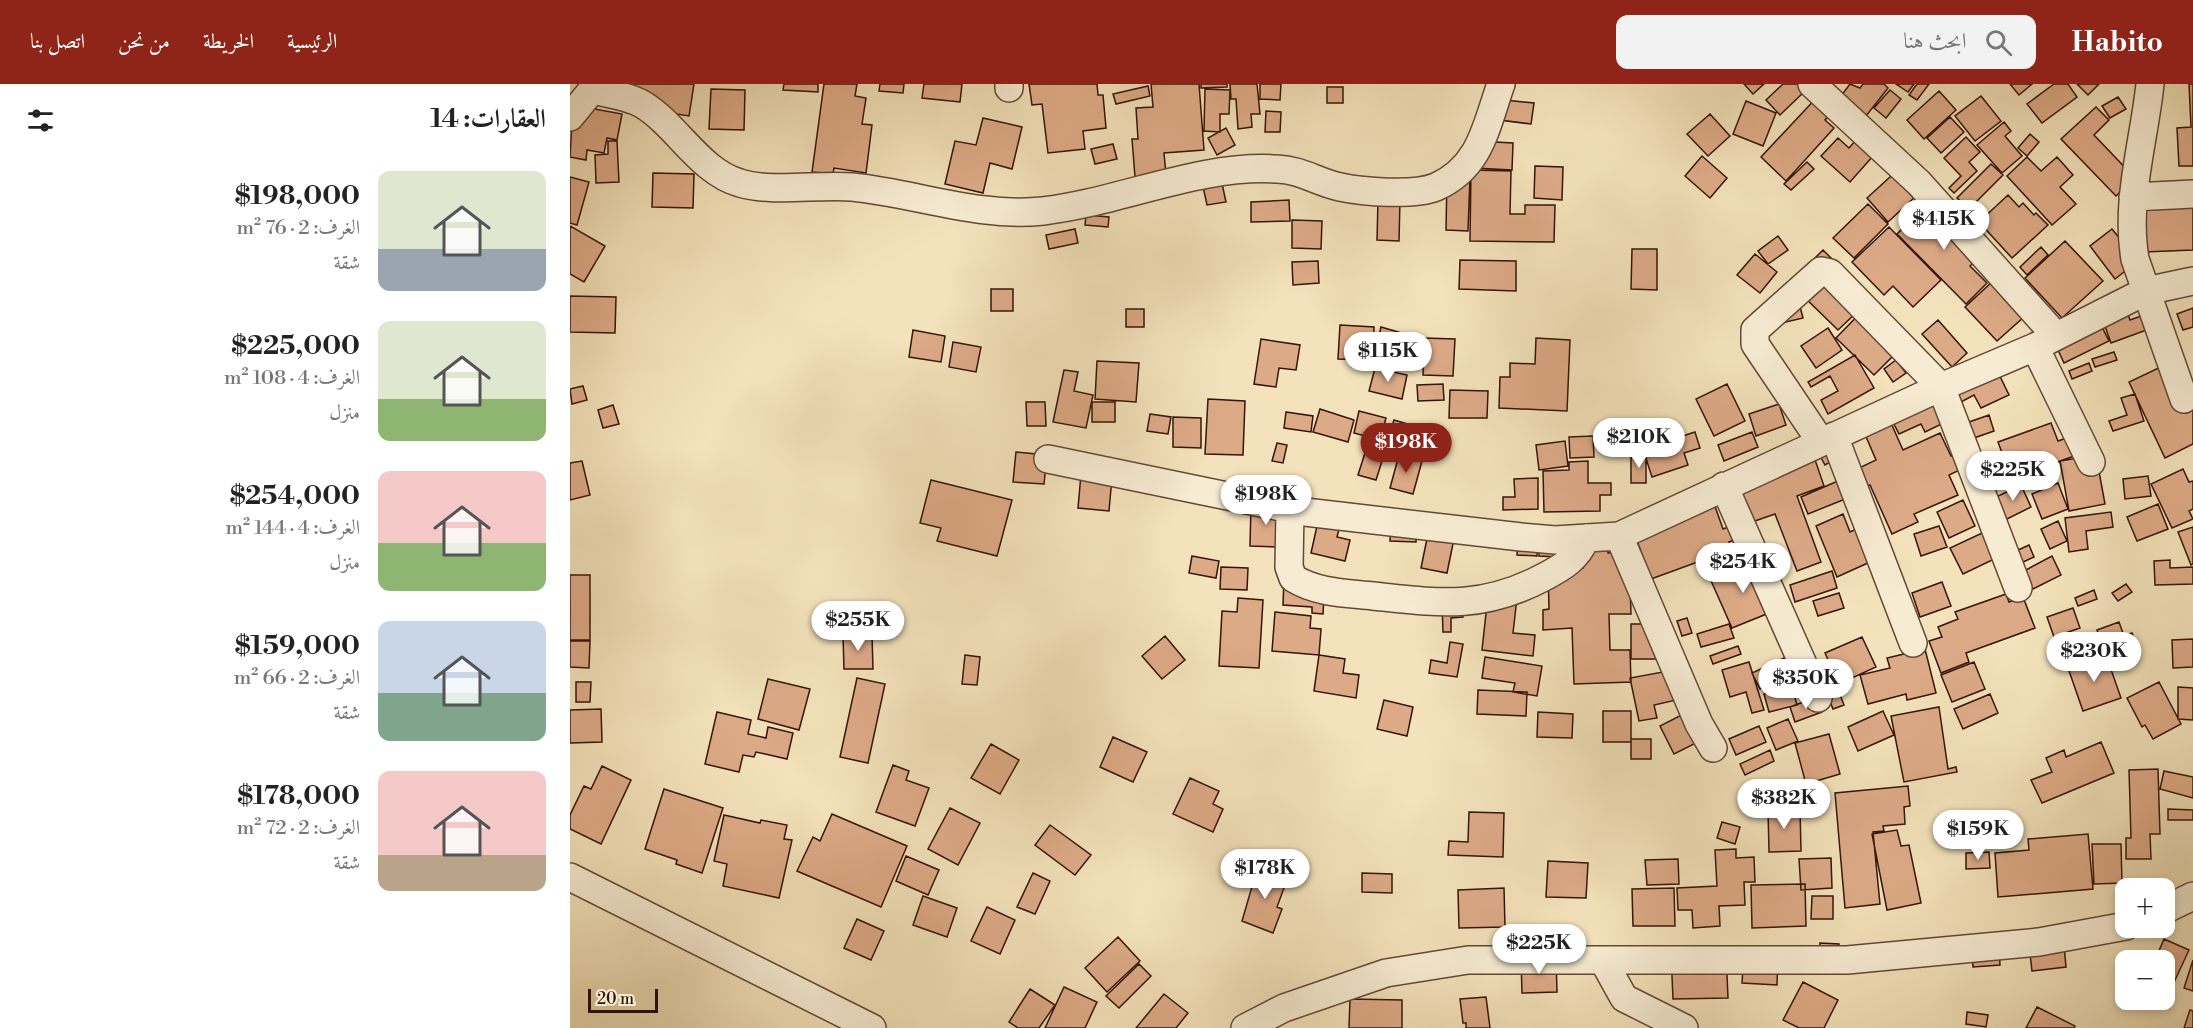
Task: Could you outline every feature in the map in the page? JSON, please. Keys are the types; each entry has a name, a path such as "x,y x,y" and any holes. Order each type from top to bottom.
{"street":[{"path":"570,117 595,87 639,102 674,130 721,175 740,183 762,187 852,187 1011,213 1043,211 1109,199 1227,170 1304,172 1339,187 1394,192 1432,188 1457,176 1474,158 1501,84"},
{"path":"1812,84 1919,183 2045,342 2091,462"},
{"path":"2150,84 2133,196 2133,244 2146,291 2184,399"},
{"path":"2133,196 2193,194"},
{"path":"1913,643 1828,439 1755,344 1755,330 1821,271 1830,273 1941,387 2018,588"},
{"path":"1048,459 1290,509 1521,537 1619,536 1941,387 2045,342 2146,291 2193,280"},
{"path":"1724,486 1818,698"},
{"path":"1290,509 1288,567 1293,578 1320,590 1437,603 1479,602 1526,587 1568,564 1578,555 1586,538"},
{"path":"1619,536 1699,724 1713,748"},
{"path":"570,877 873,1028"},
{"path":"2175,905 2193,896"},
{"path":"1245,1028 1284,1008 1386,973 1468,960 1604,962 1847,960 2039,942 2115,928"},
{"path":"1604,962 1624,998 1684,1028"}],"building":[{"path":"581,84 694,84 689,116 579,99"},
{"path":"784,84 818,84 818,92 783,90"},
{"path":"824,84 857,84 855,96 866,98 862,124 872,125 866,173 834,168 833,174 812,172"},
{"path":"880,84 904,84 903,93 879,91"},
{"path":"924,84 962,84 960,102 922,98"},
{"path":"1029,84 1097,84 1098,95 1103,95 1106,128 1083,131 1085,149 1048,153 1042,104 1032,105"},
{"path":"1151,84 1199,84 1204,150 1164,153 1166,175 1135,177 1132,139 1138,139 1136,108 1153,107"},
{"path":"1201,84 1227,84 1227,87 1201,88"},
{"path":"1230,84 1257,84 1260,114 1251,114 1252,127 1238,129 1236,99 1231,99"},
{"path":"1260,84 1281,84 1280,100 1260,99"},
{"path":"1744,84 1764,84 1753,94"},
{"path":"1783,84 1800,84 1806,90 1780,115 1766,100"},
{"path":"1850,84 1860,88 1863,84 1884,84 1888,88 1866,116 1841,96"},
{"path":"1896,84 1914,84 1908,92"},
{"path":"1917,84 1929,84 1917,100 1909,95"},
{"path":"2010,84 2032,84 2019,95"},
{"path":"2054,84 2068,84 2077,97 2042,123 2027,104"},
{"path":"2077,84 2099,84 2088,95"},
{"path":"2189,84 2193,84 2193,166 2179,166 2177,128 2191,127"},
{"path":"1148,86 1150,96 1116,104 1113,94"},
{"path":"1327,87 1343,87 1343,103 1327,103"},
{"path":"711,89 745,90 744,130 709,129"},
{"path":"1205,89 1230,90 1229,114 1220,114 1220,132 1204,131"},
{"path":"1890,90 1901,99 1886,118 1874,108"},
{"path":"1939,91 1956,110 1924,139 1907,120"},
{"path":"1819,95 1834,109 1825,120 1834,128 1786,181 1761,157"},
{"path":"1981,96 2001,121 1975,141 1955,116"},
{"path":"2118,97 2126,109 2110,118 2102,106"},
{"path":"1485,98 1534,103 1531,124 1483,118"},
{"path":"1746,101 1776,113 1763,146 1733,134"},
{"path":"573,105 622,114 617,140 607,138 604,153 587,150 586,160 570,157"},
{"path":"2096,107 2109,120 2094,135 2135,178 2116,196 2061,139"},
{"path":"1266,111 1281,112 1280,132 1265,132"},
{"path":"1710,114 1730,136 1708,156 1687,134"},
{"path":"1950,117 1964,132 1941,153 1927,138"},
{"path":"983,118 1022,127 1012,169 990,163 983,193 945,184 955,141 976,145"},
{"path":"2004,122 2011,131 2005,136 2022,156 2002,173 1977,145"},
{"path":"1226,128 1235,145 1217,155 1208,138"},
{"path":"1864,131 1881,147 1850,182 1821,156 1838,138 1849,148"},
{"path":"2030,134 2039,142 2027,156 2018,148"},
{"path":"1966,137 1980,152 1969,162 1977,171 1954,193 1949,188 1961,176 1944,158"},
{"path":"608,141 617,141 619,182 596,183 595,155 608,154"},
{"path":"1475,141 1513,143 1512,170 1474,168"},
{"path":"1113,144 1117,159 1095,164 1091,149"},
{"path":"1702,156 1727,178 1710,198 1685,176"},
{"path":"2027,157 2041,171 2057,157 2073,175 2060,187 2076,204 2052,225 2007,176"},
{"path":"1807,162 1814,169 1791,190 1784,184"},
{"path":"1991,164 2003,175 1969,209 1957,198"},
{"path":"1535,166 1563,167 1562,200 1534,198"},
{"path":"1902,166 1918,184 1909,192 1914,198 1888,222 1867,198"},
{"path":"1471,170 1511,171 1510,214 1525,214 1525,205 1555,205 1554,242 1470,241"},
{"path":"653,173 694,174 693,208 652,207"},
{"path":"570,177 589,182 577,225 570,223"},
{"path":"1447,177 1470,177 1468,231 1446,230"},
{"path":"1221,179 1226,202 1207,205 1202,182"},
{"path":"2193,193 2193,250 2144,252 2141,195"},
{"path":"2008,195 2019,207 2023,203 2048,225 2012,258 1979,222"},
{"path":"1289,200 1290,221 1251,222 1251,202"},
{"path":"1378,200 1400,200 1399,241 1377,240"},
{"path":"1929,202 1982,255 1970,266 1987,283 1966,304 1897,234"},
{"path":"1868,204 1888,224 1854,258 1833,238"},
{"path":"1086,215 1109,217 1108,227 1085,225"},
{"path":"1292,220 1322,221 1321,249 1292,248"},
{"path":"570,226 605,246 584,282 570,274"},
{"path":"1889,227 1941,280 1913,307 1893,286 1884,295 1852,262"},
{"path":"1075,229 1078,243 1049,249 1046,235"},
{"path":"2112,229 2138,261 2115,279 2090,246"},
{"path":"1778,236 1788,250 1768,264 1758,251"},
{"path":"2065,241 2103,281 2062,318 2025,278"},
{"path":"2041,247 2048,255 2027,275 2020,267"},
{"path":"1632,249 1657,249 1657,290 1631,289"},
{"path":"1823,250 1866,293 1858,311 1838,330 1800,293 1786,287"},
{"path":"1755,254 1777,272 1760,293 1737,275"},
{"path":"1460,260 1516,261 1516,291 1459,289"},
{"path":"1318,261 1319,283 1293,285 1292,262"},
{"path":"1992,282 2035,307 1997,341 1965,307"},
{"path":"991,289 1013,289 1013,311 991,311"},
{"path":"1797,295 1803,318 1782,323"},
{"path":"570,296 616,297 615,333 570,332"},
{"path":"1871,302 1895,354 1874,375 1836,338"},
{"path":"2193,308 2193,327 2183,330 2177,314"},
{"path":"1126,309 1144,309 1144,327 1126,327"},
{"path":"2126,309 2130,320 2155,311 2160,325 2111,343 2102,318"},
{"path":"2098,319 2109,341 2064,363 2053,339"},
{"path":"1938,320 1967,353 1952,367 1922,334"},
{"path":"1340,325 1374,327 1373,360 1338,359"},
{"path":"1381,327 1412,336 1405,359 1375,352"},
{"path":"1828,328 1842,350 1816,368 1801,346"},
{"path":"913,330 945,336 941,362 909,357"},
{"path":"1424,338 1455,339 1453,376 1423,375"},
{"path":"1536,338 1570,340 1567,411 1499,408 1500,377 1510,377 1510,363 1535,364"},
{"path":"1261,339 1300,345 1296,370 1279,368 1276,387 1254,384"},
{"path":"953,342 981,347 976,372 949,367"},
{"path":"2114,352 2117,360 2095,367 2092,359"},
{"path":"1855,355 1874,388 1828,414 1821,400 1838,391 1830,376 1811,387 1808,382"},
{"path":"1896,360 1906,373 1893,382 1884,369"},
{"path":"1097,361 1139,363 1136,402 1095,399"},
{"path":"2089,363 2092,371 2072,379 2069,371"},
{"path":"2167,364 2193,399 2193,444 2165,458 2129,382"},
{"path":"1995,366 2009,395 1981,408 1974,395 1961,402 1953,386"},
{"path":"1375,368 1407,375 1402,399 1369,391"},
{"path":"1064,370 1078,372 1074,391 1093,395 1086,428 1053,422"},
{"path":"1443,384 1444,400 1418,401 1417,385"},
{"path":"1727,384 1745,421 1714,436 1696,399"},
{"path":"583,386 587,400 572,404 570,389"},
{"path":"1450,390 1488,391 1487,418 1449,418"},
{"path":"2135,394 2144,421 2113,431 2109,421 2127,415 2121,398"},
{"path":"1939,396 1950,420 1925,432 1921,424 1899,434 1891,418"},
{"path":"1208,399 1245,401 1243,455 1205,454"},
{"path":"1026,402 1045,402 1046,426 1027,426"},
{"path":"1092,402 1115,402 1115,422 1092,422"},
{"path":"1779,404 1786,425 1756,436 1749,414"},
{"path":"613,405 619,424 603,428 598,410"},
{"path":"1320,409 1354,420 1348,442 1313,432"},
{"path":"1359,411 1386,418 1380,440 1354,433"},
{"path":"1286,412 1313,416 1311,432 1284,428"},
{"path":"1150,414 1171,417 1168,434 1147,431"},
{"path":"1887,414 1903,450 1940,433 1951,456 1964,450 1970,465 1949,475 1958,495 1914,514 1918,522 1892,534 1870,485 1865,487 1857,469 1876,460 1861,425"},
{"path":"1989,415 1994,431 1974,438 1969,422"},
{"path":"1173,417 1201,418 1201,448 1173,447"},
{"path":"1394,420 1421,428 1415,447 1388,439"},
{"path":"2051,423 2058,441 2084,432 2091,450 1996,484 1993,474 2008,469 1998,442"},
{"path":"1695,432 1700,448 1684,453 1688,465 1652,477 1643,449"},
{"path":"1752,432 1758,447 1724,461 1718,445"},
{"path":"1593,436 1594,457 1570,458 1569,437"},
{"path":"1565,441 1568,466 1539,470 1536,445"},
{"path":"1277,443 1287,445 1283,463 1272,461"},
{"path":"1817,450 1839,457 1825,465"},
{"path":"1016,452 1047,455 1044,484 1013,482"},
{"path":"1365,453 1383,458 1376,480 1358,475"},
{"path":"1813,454 1824,486 1797,496 1821,562 1797,571 1775,514 1752,522 1737,482"},
{"path":"1399,455 1422,461 1413,494 1390,488"},
{"path":"1631,455 1646,455 1646,483 1631,483"},
{"path":"2096,455 2105,504 2069,511 2060,461"},
{"path":"582,461 590,495 570,500 570,463"},
{"path":"1588,461 1588,483 1611,483 1611,495 1600,495 1600,511 1544,512 1543,471 1569,470 1569,462"},
{"path":"1082,463 1113,466 1109,511 1078,508"},
{"path":"2183,469 2189,482 2193,481 2193,509 2189,511 2193,519 2172,528 2151,484"},
{"path":"2148,476 2151,496 2125,499 2123,479"},
{"path":"1847,477 1855,495 1808,514 1801,497"},
{"path":"1538,478 1538,509 1503,510 1503,497 1515,497 1514,479"},
{"path":"931,480 1012,500 997,556 937,541 941,528 920,523"},
{"path":"2058,483 2068,509 2042,519 2032,494"},
{"path":"2021,485 2031,507 2005,520 1994,498"},
{"path":"1712,498 1723,529 1739,523 1744,536 1729,542 1736,559 1706,570 1703,560 1651,579 1632,527"},
{"path":"1963,500 1975,526 1949,538 1937,512"},
{"path":"2158,504 2168,529 2137,541 2127,517"},
{"path":"1251,505 1283,506 1281,547 1250,546"},
{"path":"1321,508 1343,513 1337,537 1350,540 1345,561 1311,553"},
{"path":"2111,512 2113,527 2086,531 2088,549 2069,552 2065,518"},
{"path":"1843,514 1850,532 1867,524 1881,557 1837,577 1816,526"},
{"path":"1431,519 1457,524 1447,573 1421,568"},
{"path":"1391,520 1417,521 1416,542 1390,541"},
{"path":"2058,521 2067,541 2050,549 2041,529"},
{"path":"1939,526 1947,547 1921,556 1914,534"},
{"path":"1997,526 2009,552 1963,574 1950,548"},
{"path":"2193,527 2193,564 2191,565 2178,532"},
{"path":"1540,538 1557,539 1557,557 1539,556"},
{"path":"1518,539 1538,541 1537,556 1517,555"},
{"path":"2029,545 2034,557 2019,564 2014,552"},
{"path":"1608,546 1608,553 1629,552 1631,614 1609,614 1610,650 1630,650 1631,682 1574,684 1572,628 1543,630 1543,610 1549,609 1548,569 1583,568 1582,547"},
{"path":"1192,556 1219,561 1216,578 1189,573"},
{"path":"2052,556 2061,575 2033,589 2024,571"},
{"path":"2170,560 2170,568 2193,567 2193,584 2155,585 2154,561"},
{"path":"1735,563 1740,576 1762,567 1779,609 1732,628 1708,574"},
{"path":"1221,567 1248,568 1247,590 1220,589"},
{"path":"1832,571 1837,588 1795,602 1790,585"},
{"path":"570,575 590,575 590,640 570,640"},
{"path":"1284,577 1325,578 1323,614 1312,613 1312,607 1283,605"},
{"path":"1942,582 1951,606 1920,617 1912,593"},
{"path":"2126,584 2132,592 2118,601 2112,593"},
{"path":"1489,586 1518,589 1513,633 1535,635 1533,656 1482,650"},
{"path":"2094,590 2097,599 2078,606 2075,598"},
{"path":"1839,593 1844,608 1818,616 1813,601"},
{"path":"2006,594 2009,602 2023,597 2035,628 1966,653 1969,662 1941,673 1929,641 1942,637 1938,627 1958,619 1955,612"},
{"path":"1238,598 1263,600 1259,668 1219,666 1222,611 1237,612"},
{"path":"1462,602 1463,617 1451,618 1451,632 1443,632 1442,603"},
{"path":"2073,608 2080,628 2054,637 2047,617"},
{"path":"1275,612 1311,616 1310,628 1321,629 1319,655 1272,651"},
{"path":"1687,618 1692,633 1682,636 1677,621"},
{"path":"2119,622 2124,636 2132,633 2140,654 2110,665 2097,630"},
{"path":"1631,624 1662,624 1662,659 1631,659"},
{"path":"1729,624 1734,638 1701,647 1697,634"},
{"path":"872,635 873,669 844,669 843,636"},
{"path":"1165,636 1185,660 1162,679 1142,656"},
{"path":"1862,637 1876,667 1839,684 1825,653"},
{"path":"2193,639 2193,667 2173,668 2172,640"},
{"path":"570,641 590,641 589,668 570,667"},
{"path":"1450,642 1463,644 1457,677 1429,673 1431,660 1447,663"},
{"path":"1738,646 1741,654 1713,664 1710,656"},
{"path":"1925,649 1936,693 1907,700 1906,694 1868,704 1860,675 1890,668 1887,658"},
{"path":"1795,653 1809,681 1793,689 1787,676 1760,689 1752,673"},
{"path":"965,655 980,657 977,685 962,684"},
{"path":"1319,655 1345,659 1343,673 1359,675 1356,698 1314,691"},
{"path":"2106,655 2121,698 2083,711 2068,668"},
{"path":"1485,657 1542,666 1537,696 1513,692 1515,683 1482,678"},
{"path":"1749,662 1764,710 1752,713 1746,692 1730,697 1722,670"},
{"path":"1974,662 1985,689 1952,702 1941,675"},
{"path":"1679,669 1685,698 1654,705 1657,718 1639,721 1630,678"},
{"path":"857,678 885,684 868,763 840,757"},
{"path":"768,679 810,689 799,730 758,719"},
{"path":"576,682 591,682 590,702 576,702"},
{"path":"2159,682 2181,724 2153,739 2145,725 2142,727 2127,698"},
{"path":"1792,687 1797,705 1769,712 1764,694"},
{"path":"1837,687 1844,705 1833,709 1826,691"},
{"path":"2178,687 2193,688 2193,720 2178,719"},
{"path":"1478,690 1527,692 1526,716 1477,714"},
{"path":"1990,694 1998,713 1963,729 1954,709"},
{"path":"1817,697 1822,712 1795,722 1790,707"},
{"path":"1384,700 1413,707 1407,736 1377,729"},
{"path":"1939,707 1948,769 1956,767 1957,772 1904,782 1891,716"},
{"path":"1695,708 1710,736 1674,754 1660,726"},
{"path":"601,709 602,742 570,743 570,710"},
{"path":"1603,711 1631,711 1631,742 1603,742"},
{"path":"1883,711 1894,735 1858,751 1848,727"},
{"path":"717,712 751,720 748,734 766,738 768,727 793,733 787,759 756,752 754,757 743,755 739,772 705,764"},
{"path":"1538,712 1573,714 1572,738 1537,737"},
{"path":"1788,719 1798,741 1776,750 1767,728"},
{"path":"1759,726 1766,742 1736,755 1729,739"},
{"path":"1829,734 1840,774 1806,784 1795,743"},
{"path":"1113,737 1147,752 1133,782 1100,767"},
{"path":"1631,739 1651,739 1651,759 1631,759"},
{"path":"2101,742 2114,773 2042,803 2031,780 2052,772 2046,758 2064,750 2066,757"},
{"path":"991,744 1019,760 1000,794 971,778"},
{"path":"1770,750 1774,761 1745,775 1740,764"},
{"path":"893,765 909,771 906,780 929,788 915,826 876,812"},
{"path":"602,766 631,780 601,844 570,829 570,815 584,786 591,789"},
{"path":"2158,769 2160,834 2150,834 2151,859 2126,859 2126,838 2131,838 2129,770"},
{"path":"2164,771 2193,777 2193,798 2160,789"},
{"path":"1190,778 1219,791 1213,804 1223,809 1213,832 1173,814"},
{"path":"1908,786 1910,806 1904,807 1905,824 1883,826 1884,831 1873,832 1880,904 1845,908 1835,793"},
{"path":"664,789 723,808 702,873 676,864 677,860 645,849"},
{"path":"950,808 980,823 958,865 928,849"},
{"path":"1800,809 1801,851 1769,852 1768,810"},
{"path":"2168,809 2193,810 2193,820 2168,820"},
{"path":"1469,812 1504,813 1503,857 1448,855 1449,841 1468,842"},
{"path":"832,814 907,846 881,907 797,871 813,837 820,841"},
{"path":"724,815 760,823 761,820 787,825 784,839 792,840 779,898 723,886 727,864 714,861"},
{"path":"1722,822 1740,827 1735,844 1717,838"},
{"path":"1050,825 1091,855 1075,875 1035,845"},
{"path":"1897,830 1901,846 1909,845 1921,903 1887,910 1872,834"},
{"path":"2088,834 2093,889 1998,897 1995,853 2029,850 2028,839"},
{"path":"2092,844 2121,844 2122,878 2115,878 2115,883 2094,884"},
{"path":"1736,849 1736,858 1754,857 1755,882 1744,882 1745,905 1719,906 1720,926 1693,928 1692,910 1678,910 1677,888 1717,886 1715,850"},
{"path":"1989,852 1990,868 1966,869 1966,853"},
{"path":"906,856 939,870 928,895 896,881"},
{"path":"1831,858 1832,888 1801,890 1799,859"},
{"path":"1678,859 1679,884 1647,885 1645,860"},
{"path":"1548,861 1588,863 1586,898 1546,897"},
{"path":"1258,866 1288,877 1277,907 1282,909 1273,933 1242,921"},
{"path":"1033,873 1050,881 1035,914 1017,907"},
{"path":"1362,873 1392,874 1392,893 1362,892"},
{"path":"1805,884 1806,926 1752,928 1751,885"},
{"path":"1504,888 1505,927 1459,928 1458,890"},
{"path":"1674,888 1675,926 1633,926 1632,889"},
{"path":"923,896 957,908 947,937 913,925"},
{"path":"1812,896 1833,896 1833,919 1811,919"},
{"path":"987,907 1015,920 1000,954 971,941"},
{"path":"857,919 884,931 871,960 844,948"},
{"path":"2063,934 2066,967 2032,971 2028,937"},
{"path":"1118,937 1140,961 1107,992 1085,968"},
{"path":"2164,939 2189,950 2175,980 2175,950 2159,950"},
{"path":"1820,943 1839,944 1838,960 1819,958"},
{"path":"1999,948 2000,965 1973,967 1972,950"},
{"path":"1726,951 1728,998 1673,999 1671,953"},
{"path":"1744,953 1778,955 1777,985 1742,983"},
{"path":"1556,957 1557,992 1522,993 1521,958"},
{"path":"2193,960 2193,991 2184,988"},
{"path":"1139,964 1151,976 1119,1008 1106,996"},
{"path":"1803,982 1838,1000 1824,1028 1799,1028 1783,1020"},
{"path":"1064,987 1097,1002 1085,1028 1045,1028"},
{"path":"1030,989 1055,1005 1039,1028 1018,1028 1009,1022"},
{"path":"1164,994 1188,1013 1176,1028 1136,1028"},
{"path":"1486,997 1490,1028 1466,1028 1466,1023 1463,1023 1460,999"},
{"path":"1350,999 1402,1000 1402,1028 1349,1028"},
{"path":"2037,1007 2075,1026 2074,1028 2026,1028"},
{"path":"2190,1010 2193,1011 2193,1028 2184,1028"},
{"path":"1967,1012 1988,1015 1986,1027 1966,1024"}]}
